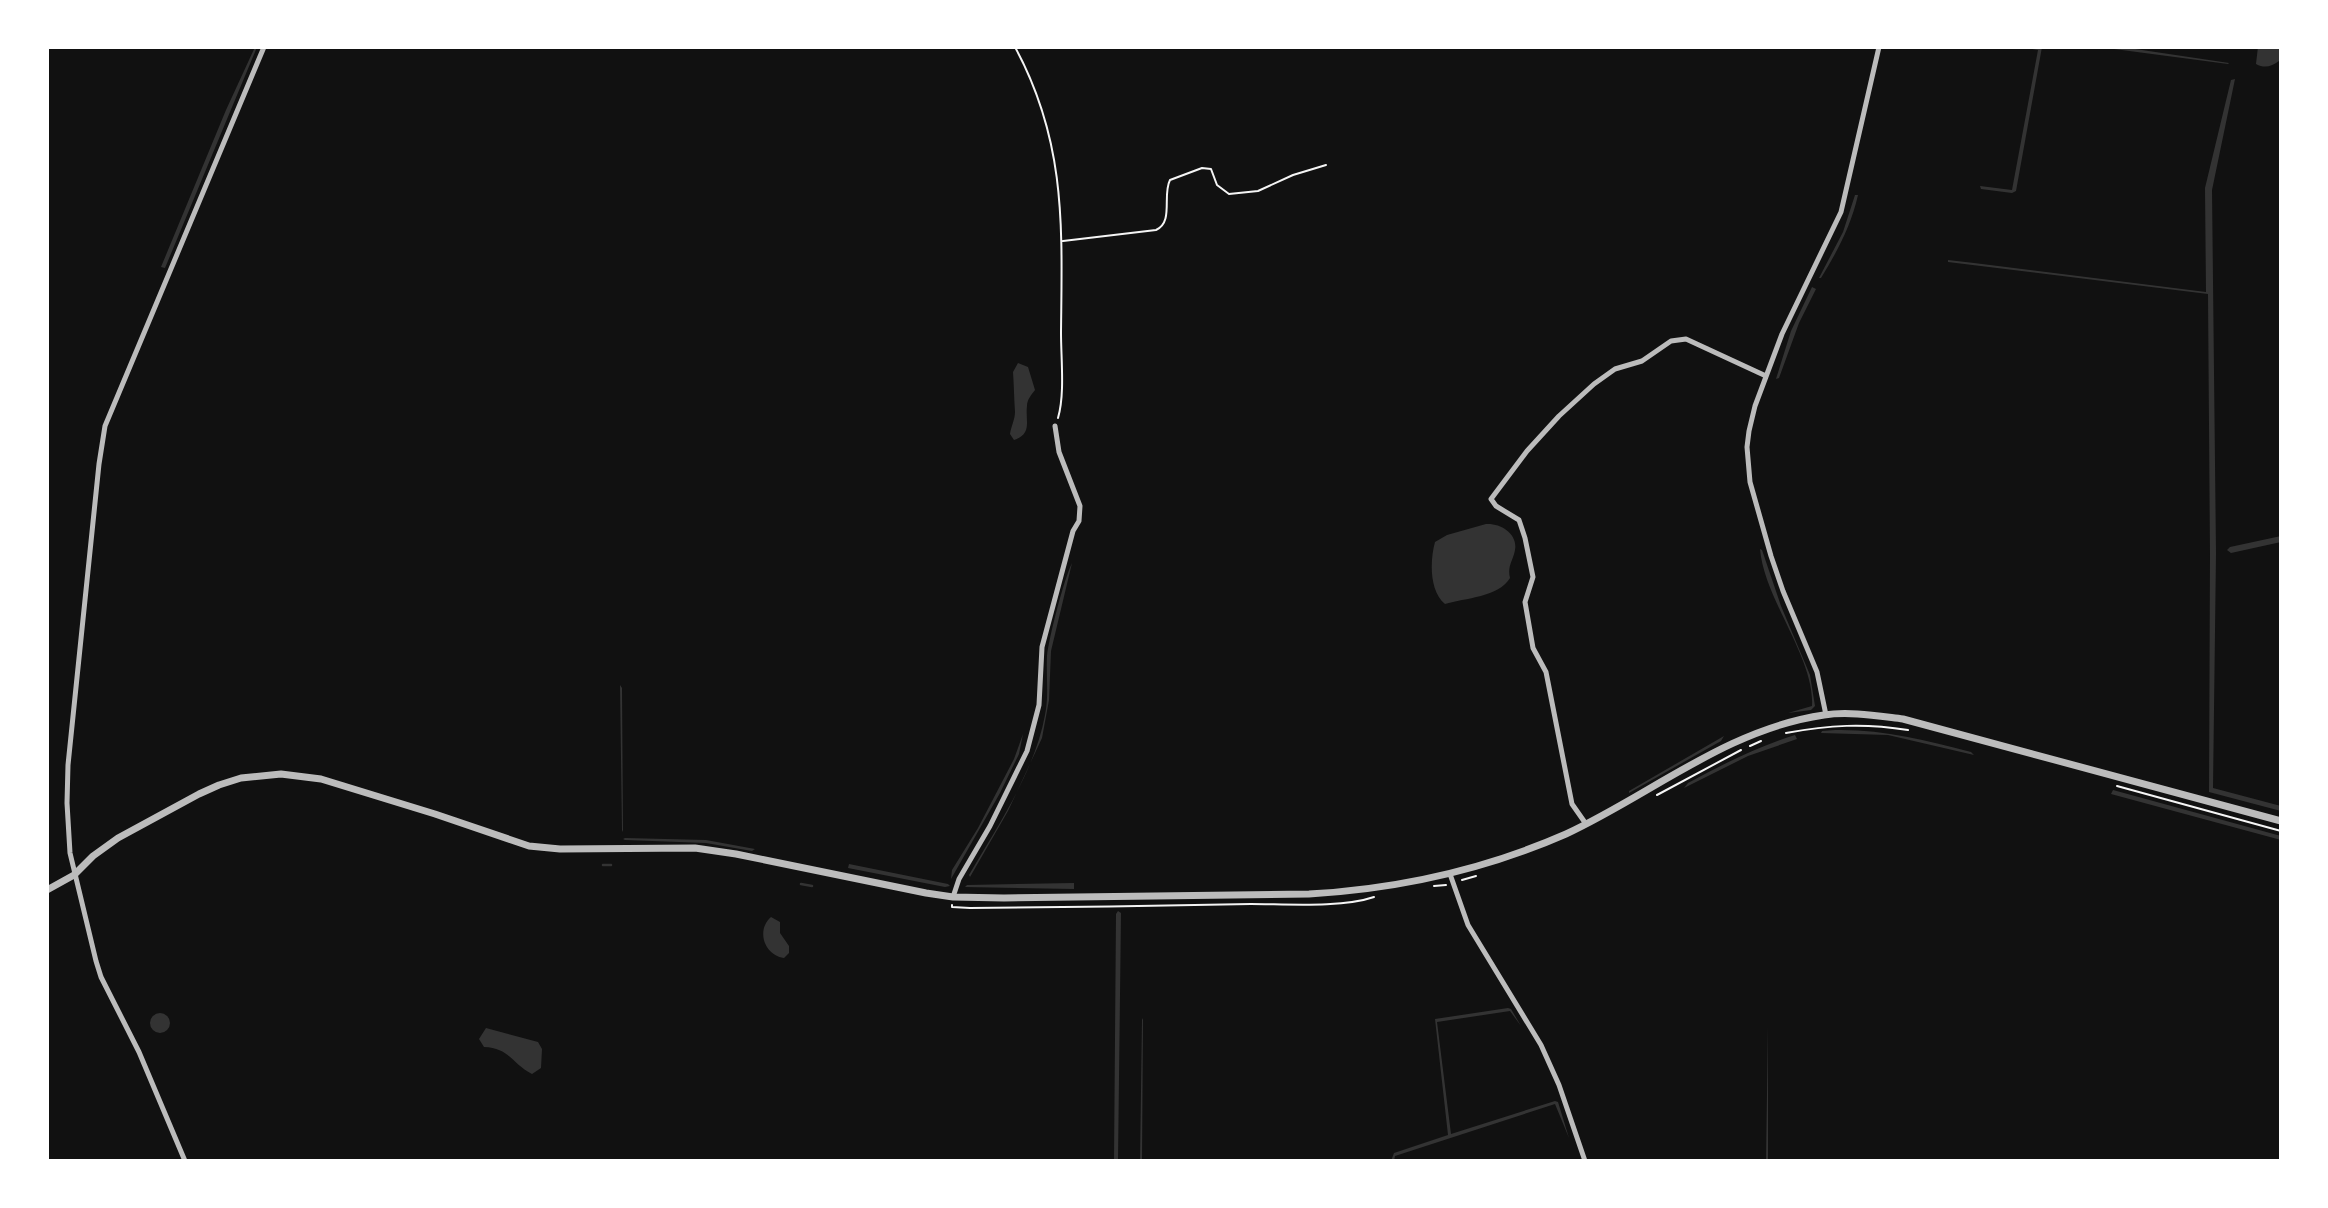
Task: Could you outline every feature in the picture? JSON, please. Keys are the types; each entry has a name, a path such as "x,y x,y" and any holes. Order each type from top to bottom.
{"street":[{"path":"185,1161 139,1052 101,976 74,875 68,830 68,772 101,442 105,426 264,47"},
{"path":"1826,715 1817,672 1783,591 1750,482 1747,458 1749,431 1782,334 1841,212 1879,47"},
{"path":"1586,824 1572,804 1546,672 1533,648 1525,602 1532,577 1525,538 1519,520 1496,506 1491,499 1527,451 1559,416 1604,376 1615,369 1642,361 1676,339 1695,342 1766,376"},
{"path":"953,897 959,879 990,826 1022,761 1039,705 1042,647 1080,514 1080,506 1059,452 1055,426"},
{"path":"47,890 74,875 93,856 118,838 199,794 241,778 281,774 321,779 529,846 560,849 703,849 953,897 1309,894 1381,888 1450,874 1547,841 1586,824 1743,737 1782,724 1826,715 1872,715 1903,719 2281,821"},
{"path":"1450,874 1468,925 1551,1065 1585,1161"}],"path":[{"path":"1016,47 1034,86 1059,177 1062,241 1060,412 1055,426"},
{"path":"1062,241 1162,228 1166,221 1166,188 1170,180 1202,168 1211,169 1217,185 1229,194 1258,191 1293,175 1325,165"},
{"path":"1786,733 1831,725 1876,725 1909,730"},
{"path":"1655,795 1765,739"},
{"path":"2118,786 2281,831"}],"shaded area":[{"path":"255,47 165,268 161,267 226,110"},
{"path":"2020,47 2042,47 2016,191 2012,193 1981,189 1980,186 2012,190 2038,50"},
{"path":"2099,47 2122,47 2229,63 2228,64"},
{"path":"2258,47 2281,47 2279,61 2268,66 2256,64"},
{"path":"2235,79 2212,190 2216,553 2213,788 2281,806 2281,811 2209,792 2208,294 1948,262 2206,292 2205,188 2231,80"},
{"path":"1855,195 1858,195 1847,228 1833,258 1819,278 1843,232"},
{"path":"1812,287 1816,289 1799,323 1779,378 1776,379 1791,331"},
{"path":"1018,363 1028,367 1035,390 1027,404 1026,430 1014,440 1010,434 1015,412 1013,372"},
{"path":"1486,524 1503,528 1514,539 1515,550 1510,578 1490,593 1445,604 1433,583 1432,557 1435,542 1447,535"},
{"path":"2281,536 2281,542 2231,553 2227,550 2230,547"},
{"path":"1760,549 1810,675 1815,706 1811,710 1788,713 1812,706 1811,688 1798,648 1770,588"},
{"path":"1072,563 1051,651 1049,700 1042,738 1033,756 1045,715 1047,656 1051,636"},
{"path":"620,685 622,688 623,832 622,830"},
{"path":"1835,730 1903,736 1971,752 1974,755 1888,735 1821,733"},
{"path":"1023,734 1019,754 1000,793 951,879 952,870 978,828 1014,759"},
{"path":"1795,735 1797,739 1748,756 1684,788 1688,783 1727,763"},
{"path":"1724,736 1721,741 1629,793 1629,791"},
{"path":"1018,789 1008,811 970,877 969,875"},
{"path":"2113,790 2281,836 2281,840 2111,794"},
{"path":"623,839 706,840 755,849 752,851 706,843"},
{"path":"849,864 948,884 950,886 848,868"},
{"path":"1074,883 1074,889 965,887 967,885"},
{"path":"1118,911 1121,913 1118,1161 1114,1161 1116,914"},
{"path":"771,917 780,922 780,933 789,946 789,953 784,958 771,952 764,941 764,928"},
{"path":"1508,1008 1521,1026 1510,1011 1437,1022 1451,1134 1555,1101 1558,1102 1569,1138 1555,1104 1395,1156 1394,1161 1391,1161 1394,1153 1448,1135 1435,1019"},
{"path":"160,1013 167,1016 170,1023 167,1030 160,1033 153,1030 150,1023 153,1016"},
{"path":"1143,1018 1142,1161 1140,1161 1142,1020"},
{"path":"1768,1025 1768,1161 1766,1161"},
{"path":"486,1028 538,1042 542,1049 541,1068 532,1074 500,1050 484,1047 479,1039"}],"waterway":[{"path":"603,865 611,865"},
{"path":"801,884 812,886"}]}
